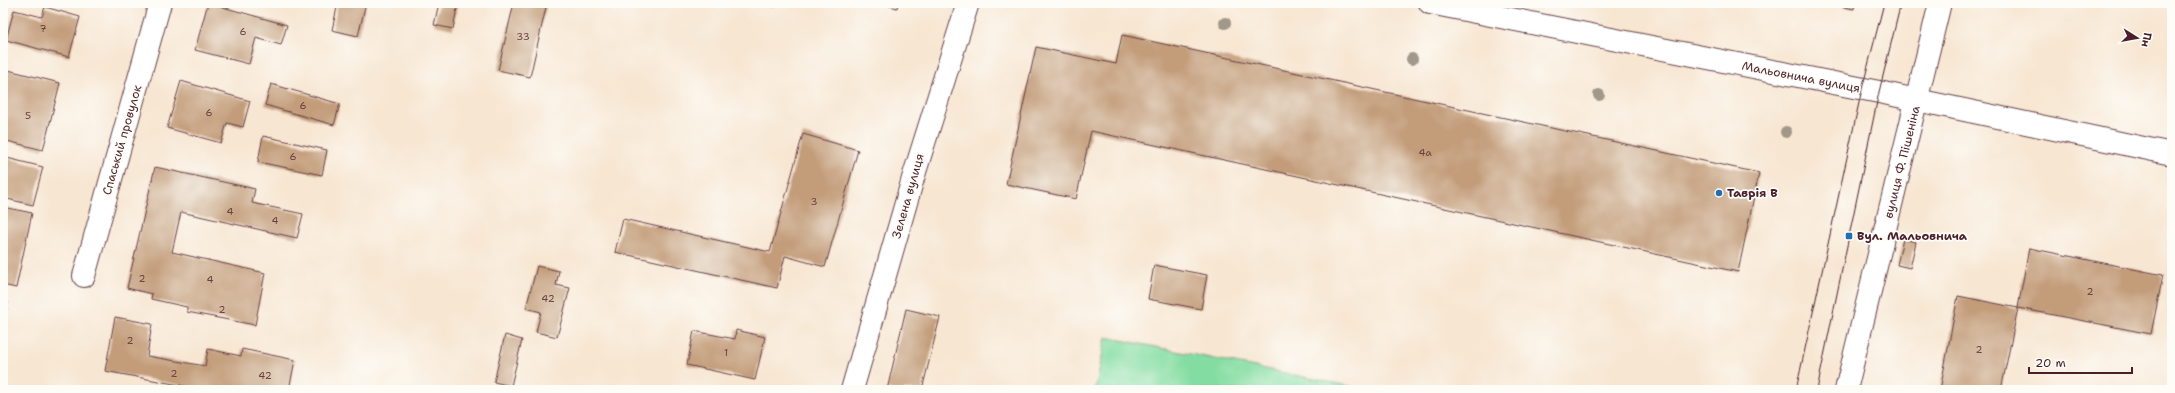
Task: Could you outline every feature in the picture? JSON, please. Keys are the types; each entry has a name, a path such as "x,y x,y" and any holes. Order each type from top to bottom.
{"street":[{"name":"Спаський провулок","path":"84,276 160,3"},
{"name":"Зелена вулиця","path":"852,390 914,175 968,3"},
{"name":"Мальовнича вулиця","path":"1430,3 1917,100 2172,154"},
{"name":"вулиця Ф. Пішеніна","path":"1846,390 1940,3"}],"green space":[{"path":"1106,337 1369,390 1095,390"}],"building":[{"path":"208,3 287,25 281,45 256,38 249,64 195,50"},
{"path":"338,3 366,3 358,36 332,30"},
{"path":"439,3 458,3 453,29 434,25"},
{"path":"514,3 547,3 530,77 498,70"},
{"path":"756,3 775,3 774,7"},
{"path":"880,3 898,3 897,8"},
{"path":"1826,3 1855,3 1854,9"},
{"path":"45,7 80,17 69,57 6,40 14,10 42,17"},
{"path":"1122,35 1759,173 1738,272 1091,131 1076,199 1006,184 1036,47 1116,64"},
{"path":"8,70 60,83 43,150 3,140 3,90"},
{"path":"181,81 250,101 243,127 227,123 221,143 167,128"},
{"path":"271,84 340,104 334,125 265,105"},
{"path":"803,134 858,150 825,267 785,256 777,288 615,252 623,219 770,252"},
{"path":"263,136 327,150 322,175 258,162"},
{"path":"3,157 43,167 33,205 3,198"},
{"path":"155,167 255,189 252,203 303,214 297,238 181,212 172,252 265,273 255,325 187,312 187,307 151,299 152,294 127,288"},
{"path":"3,207 32,213 16,288 3,285"},
{"path":"1903,239 1916,242 1910,268 1897,265"},
{"path":"2029,248 2163,275 2151,334 2018,308"},
{"path":"1154,265 1207,275 1201,309 1148,299"},
{"path":"537,266 559,271 556,285 570,288 557,337 536,332 541,312 526,308"},
{"path":"1958,296 2018,308 2001,390 1940,390"},
{"path":"3,301 8,302 4,326 3,326"},
{"path":"906,309 940,317 922,390 887,390"},
{"path":"115,317 152,324 147,356 205,366 208,349 241,356 242,349 295,360 289,390 206,390 105,371"},
{"path":"736,330 765,337 755,380 687,365 694,331 735,339"},
{"path":"505,335 522,340 511,386 494,382"}],"tram line":[{"path":"1796,390 1862,89 1884,3"},
{"path":"1817,390 1879,92 1901,3"}],"place":[{"name":"Таврія В","path":"1719,193"},
{"name":"Вул. Мальовнича","path":"1849,236"}]}
